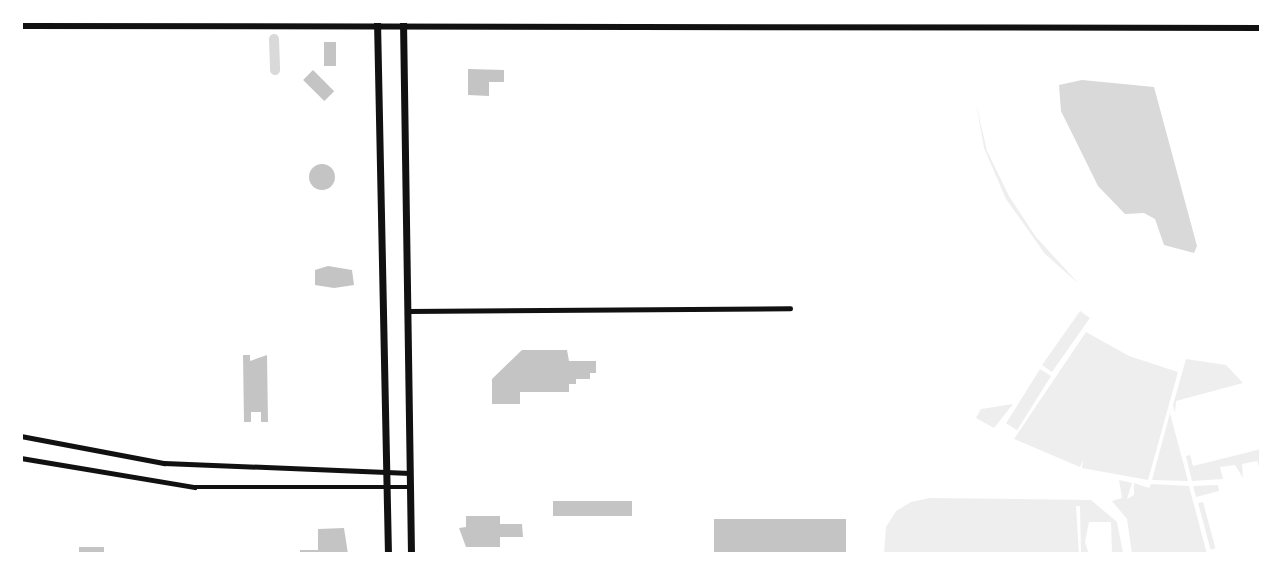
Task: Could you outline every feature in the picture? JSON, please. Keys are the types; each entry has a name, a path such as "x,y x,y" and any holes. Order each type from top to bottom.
{"main road":[{"path":"686,28 696,21"},
{"path":"377,23 388,554"},
{"path":"403,23 411,554"},
{"path":"21,26 403,23 653,24 686,28 970,24 1261,28"}],"street":[{"path":"408,311 790,308"},
{"path":"21,436 164,463 410,473"},
{"path":"21,458 187,486 386,489 411,487"}],"shaded area":[{"path":"1082,80 1154,87 1197,246 1194,253 1164,245 1155,219 1144,213 1125,214 1098,186 1061,111 1059,85"},
{"path":"976,103 987,151 1009,196 1036,237 1079,284 1045,254 1006,199 984,148"},
{"path":"1080,311 1090,318 1052,372 1042,365"},
{"path":"1086,332 1129,356 1178,372 1148,480 1082,468 1083,460 1080,467 1014,439"},
{"path":"1186,359 1226,365 1243,383 1176,401 1175,413 1173,405"},
{"path":"1040,369 1051,376 1017,430 1006,423"},
{"path":"1013,404 994,428 976,418 981,409"},
{"path":"1170,413 1188,481 1152,480"},
{"path":"1261,449 1261,472 1257,461 1242,464 1243,478 1235,465 1220,467 1223,479 1192,481 1186,456 1190,455 1193,466"},
{"path":"1119,480 1132,483 1127,499 1134,495 1134,483 1149,488 1151,484 1189,486 1207,554 1132,554 1127,519 1112,501 1122,498"},
{"path":"1218,485 1219,491 1196,497 1193,486"},
{"path":"930,498 1091,500 1117,522 1123,553 1112,554 1111,522 1089,522 1085,542 1089,554 1081,554 1080,506 1076,506 1079,554 884,554 886,527 896,511 911,502"},
{"path":"1203,502 1215,548 1211,550 1198,503"}],"building":[{"path":"324,42 336,42 336,66 324,66"},
{"path":"468,69 504,70 504,82 489,82 489,96 468,95"},
{"path":"313,70 334,91 324,101 303,80"},
{"path":"322,164 331,168 335,177 331,186 322,190 313,186 309,177 313,168"},
{"path":"328,266 352,270 354,285 334,288 315,285 315,270"},
{"path":"522,350 567,350 569,361 596,361 596,373 590,373 590,379 576,379 576,384 569,384 569,392 520,392 520,404 492,404 492,379"},
{"path":"243,355 250,355 250,361 267,355 268,422 261,422 261,412 251,412 251,422 244,422"},
{"path":"553,501 632,501 632,516 553,516"},
{"path":"466,516 500,516 500,524 522,524 523,537 500,537 500,547 466,547 459,528 466,527"},
{"path":"714,519 846,519 846,554 714,554"},
{"path":"344,528 348,554 300,554 300,550 318,550 318,529"},
{"path":"79,547 104,547 104,554 79,554"}],"waterway":[{"path":"274,39 275,70"}]}
